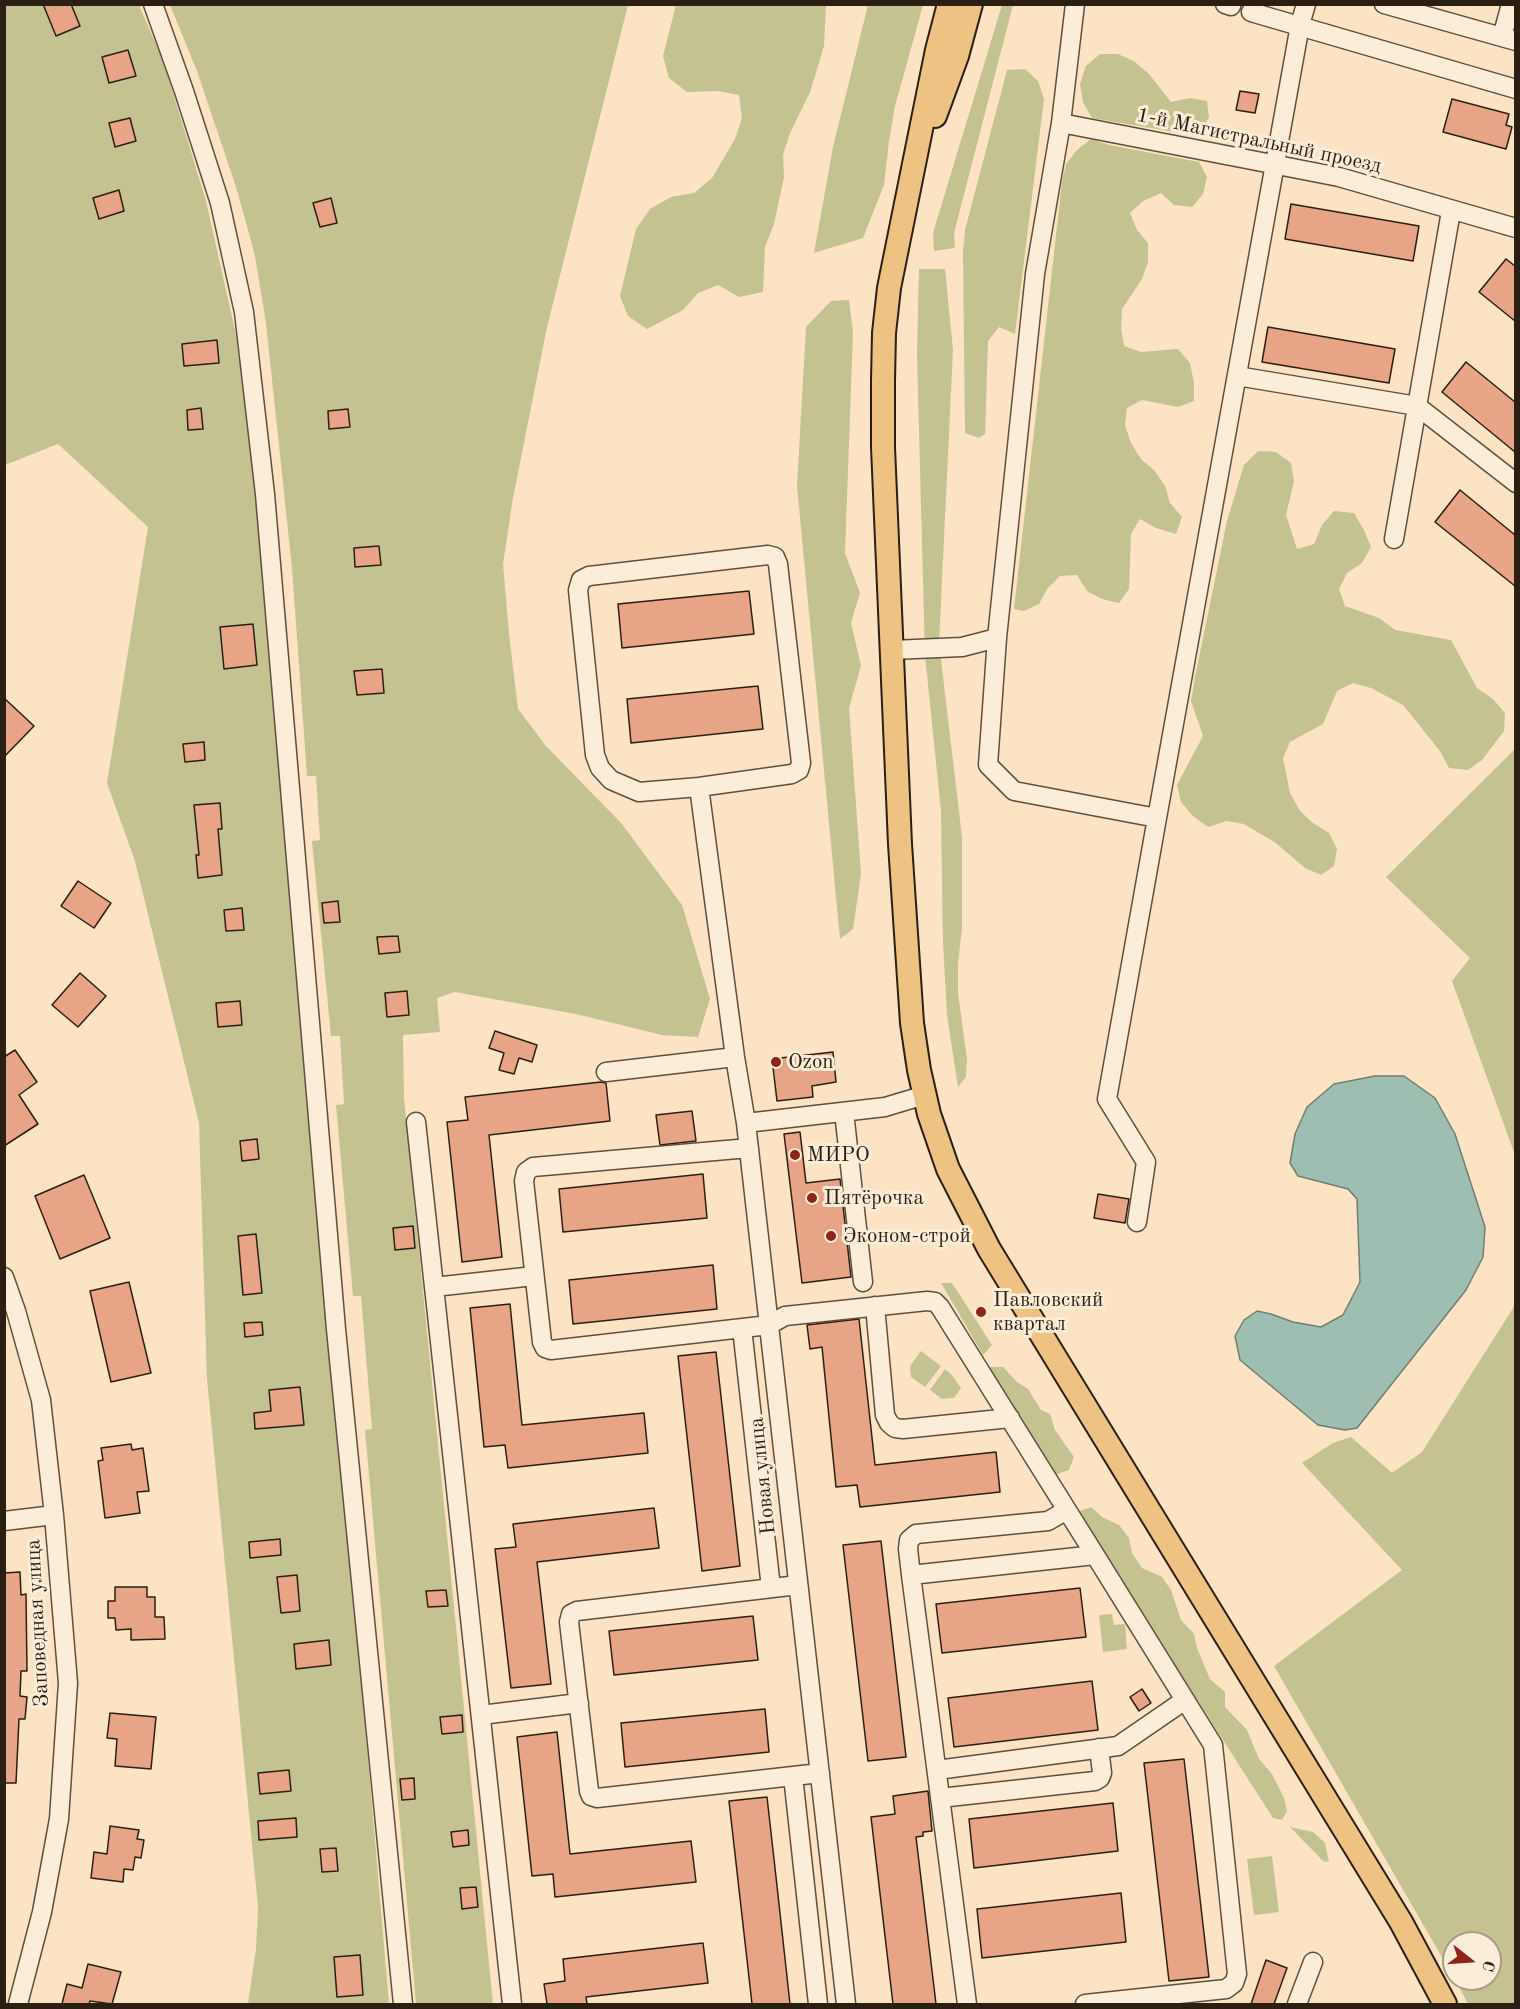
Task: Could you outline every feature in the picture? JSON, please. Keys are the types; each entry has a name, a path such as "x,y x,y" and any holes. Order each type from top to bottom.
{"main road":[{"path":"949,4 937,50 913,177 900,228 884,333 883,447 900,844 912,1023 925,1095 948,1169 988,1249 1401,1922 1444,2004"},
{"path":"913,177 957,56 971,4"}],"street":[{"path":"153,4 220,203 244,312 265,494 336,1329 403,2004"},
{"path":"1075,4 1061,123 1035,274 996,638 988,765 1014,791 1157,818"},
{"path":"1137,1222 1146,1162 1107,1099 1300,25 1306,4"},
{"path":"1384,4 1509,39 1510,4"},
{"path":"1251,12 1515,89"},
{"name":"1-й Магистральный проезд","path":"1061,123 1339,177 1515,228"},
{"path":"1394,539 1451,211"},
{"path":"1237,376 1417,406 1515,483"},
{"path":"768,555 775,557 778,564 801,764 799,770 792,774 699,787 639,792 610,780 600,768 595,755 578,590 581,580 589,576 768,555"},
{"path":"892,650 962,647 996,638"},
{"name":"Новая улица","path":"699,787 735,1058 746,1123 846,2004"},
{"path":"606,1072 735,1058"},
{"path":"746,1123 885,1107 925,1095"},
{"path":"844,1112 863,1282"},
{"path":"416,1122 512,2004"},
{"path":"749,1148 533,1167 526,1172 524,1181 544,1348 551,1350 742,1328 769,1324 785,1316 875,1306 927,1301 935,1302 940,1307 1213,1745 1237,1974 1234,1983 1226,1989 1085,2004"},
{"path":"434,1287 534,1276"},
{"name":"Заповедная улица","path":"4,1277 41,1400 54,1515 68,1683 59,1819 42,1912 18,2004"},
{"path":"875,1306 885,1415 895,1428 903,1430 1010,1418"},
{"path":"742,1328 771,1588"},
{"path":"967,2004 911,1575 909,1540 916,1534 1048,1521 1067,1510"},
{"path":"4,1521 54,1515"},
{"path":"911,1575 1095,1555"},
{"path":"798,1585 577,1611 571,1614 569,1622 591,1796 597,1798 820,1773"},
{"path":"937,1770 1118,1746 1185,1700"},
{"path":"480,1714 579,1703"},
{"path":"940,1798 1095,1781 1100,1779 1102,1773 1099,1748"},
{"path":"793,1776 818,2004"},
{"path":"1297,2004 1312,1962"}],"shaded area":[{"path":"4,5 139,5 164,63 206,201 235,330 262,520 389,2004 248,2004 256,1949 258,1907 207,1379 199,1123 135,861 107,783 148,527 58,444 5,465"},
{"path":"170,5 628,5 547,327 513,498 503,564 518,709 546,746 622,824 682,905 710,999 698,1037 662,1035 576,1014 455,992 437,998 440,1032 403,1035 404,1098 493,2004 416,2004 365,1430 372,1429 361,1296 353,1296 336,1105 344,1104 340,1036 331,1036 312,841 320,840 316,776 307,776 292,568 266,323 255,256 237,190 197,71"},
{"path":"676,5 826,5 824,46 810,92 790,133 783,155 784,177 774,224 765,247 763,292 739,297 718,285 698,293 683,310 647,329 628,316 620,296 636,229 650,209 671,197 694,193 712,178 735,139 742,118 739,95 717,91 687,92 669,78 663,56"},
{"path":"868,5 923,5 895,106 884,185 863,238 814,253 833,147"},
{"path":"1002,5 1013,5 954,233 955,248 934,251 933,233"},
{"path":"1100,54 1118,54 1135,62 1149,74 1171,102 1190,98 1207,101 1209,118 1198,132 1180,133 1092,118 1083,102 1080,84 1086,66"},
{"path":"1025,69 1038,81 1044,99 1015,334 999,327 988,341 985,434 979,438 965,433 963,252 965,230 1007,70"},
{"path":"1091,139 1109,145 1199,162 1207,177 1203,194 1192,207 1174,205 1161,193 1143,201 1130,213 1137,230 1148,243 1148,262 1142,279 1122,309 1121,328 1124,346 1141,352 1178,349 1190,363 1194,383 1194,401 1178,407 1142,400 1127,408 1125,425 1131,443 1141,459 1155,471 1165,486 1170,503 1182,517 1176,534 1156,528 1140,519 1131,534 1129,589 1119,603 1102,599 1087,591 1077,575 1060,576 1047,589 1039,604 1024,611 1014,609 1062,182 1066,164 1077,150"},
{"path":"919,269 945,269 953,350 939,643 962,837 962,928 958,963 958,993 967,1059 966,1077 958,1087 947,1015 943,943 941,811 925,655 917,355"},
{"path":"849,300 853,332 845,553 860,593 851,623 861,666 849,708 861,874 853,929 840,939 797,486 806,327 831,301"},
{"path":"1258,451 1276,452 1291,463 1294,481 1286,515 1297,549 1314,544 1322,525 1334,511 1354,513 1364,530 1371,547 1362,563 1347,573 1339,589 1345,606 1379,618 1395,630 1451,640 1477,688 1493,699 1505,713 1504,731 1482,760 1468,770 1449,768 1440,751 1403,705 1371,688 1353,683 1337,691 1323,724 1290,742 1283,758 1290,793 1300,811 1329,833 1337,849 1334,866 1321,875 1305,868 1276,843 1244,824 1226,821 1208,827 1193,816 1181,802 1177,785 1203,736 1191,701 1195,677 1227,521 1244,465"},
{"path":"1515,749 1515,1155 1452,981 1470,958 1386,877"},
{"path":"1375,1076 1404,1076 1435,1098 1455,1134 1485,1227 1483,1257 1466,1290 1357,1428 1345,1430 1318,1425 1240,1360 1235,1336 1244,1320 1257,1311 1293,1322 1321,1327 1343,1315 1360,1282 1357,1199 1348,1189 1298,1176 1290,1163 1295,1134 1307,1107 1334,1084"},
{"path":"941,1283 952,1283 992,1345 983,1355"},
{"path":"1515,1305 1515,2004 1468,2004 1461,1991 1502,1991 1502,1931 1442,1931 1442,1957 1274,1666 1402,1570 1302,1463 1333,1443 1351,1437 1392,1473 1422,1452"},
{"path":"921,1351 941,1366 925,1387 911,1377 910,1366"},
{"path":"985,1367 1003,1367 1017,1382 1028,1389 1041,1410 1050,1414 1055,1430 1074,1457 1069,1470 1054,1475"},
{"path":"945,1369 961,1388 954,1398 942,1399 930,1390"},
{"path":"1091,1507 1102,1517 1119,1525 1129,1538 1132,1553 1142,1568 1162,1577 1171,1590 1181,1620 1194,1634 1197,1648 1210,1679 1225,1692 1225,1707 1247,1730 1259,1759 1272,1774 1284,1798 1287,1811 1282,1820 1273,1818 1077,1512"},
{"path":"1112,1614 1114,1625 1125,1624 1127,1649 1103,1652 1099,1615"},
{"path":"1290,1827 1313,1832 1325,1843 1329,1862 1323,1861"},
{"path":"1272,1856 1279,1912 1254,1915 1247,1859"}],"building":[{"path":"43,4 71,4 80,26 56,36"},
{"path":"128,50 136,76 109,83 102,57"},
{"path":"1240,91 1259,94 1255,113 1236,110"},
{"path":"1452,99 1509,114 1506,125 1512,127 1506,149 1443,132"},
{"path":"130,118 136,141 115,147 109,123"},
{"path":"119,190 124,211 99,219 93,198"},
{"path":"331,198 337,223 320,227 313,203"},
{"path":"1291,204 1419,226 1413,261 1285,239"},
{"path":"1506,259 1515,266 1515,321 1479,292"},
{"path":"1268,327 1395,349 1389,383 1262,362"},
{"path":"217,340 219,363 184,366 182,344"},
{"path":"1466,362 1515,402 1515,452 1442,392"},
{"path":"201,408 203,429 188,430 187,410"},
{"path":"348,409 350,427 329,429 328,411"},
{"path":"1460,490 1515,535 1515,586 1435,522"},
{"path":"379,546 381,565 355,567 354,548"},
{"path":"749,591 754,634 622,648 618,604"},
{"path":"253,624 257,665 224,669 220,627"},
{"path":"382,669 384,693 357,695 354,671"},
{"path":"758,686 763,729 631,743 627,699"},
{"path":"4,698 34,726 4,757"},
{"path":"204,742 205,760 185,762 183,744"},
{"path":"220,803 222,829 218,829 222,875 198,878 196,855 199,855 194,805"},
{"path":"78,881 111,903 94,928 61,906"},
{"path":"338,901 340,922 324,923 322,903"},
{"path":"242,908 244,930 226,931 224,910"},
{"path":"398,936 400,952 379,954 377,937"},
{"path":"80,973 106,996 78,1027 52,1005"},
{"path":"407,991 409,1015 387,1017 385,993"},
{"path":"240,1001 242,1025 218,1027 216,1003"},
{"path":"495,1031 537,1045 532,1062 519,1058 514,1074 499,1070 504,1053 489,1048"},
{"path":"15,1050 37,1082 19,1095 38,1124 4,1146 4,1057"},
{"path":"833,1052 836,1082 812,1086 813,1097 777,1101 772,1059"},
{"path":"606,1083 610,1121 489,1135 502,1257 462,1262 447,1122 468,1120 465,1097"},
{"path":"692,1111 696,1141 660,1145 656,1115"},
{"path":"800,1132 806,1183 840,1179 851,1277 802,1283 784,1134"},
{"path":"257,1139 259,1159 242,1161 240,1141"},
{"path":"703,1174 707,1218 563,1232 559,1189"},
{"path":"84,1175 110,1238 60,1259 35,1196"},
{"path":"1098,1194 1129,1199 1125,1223 1094,1218"},
{"path":"413,1226 415,1248 395,1250 393,1228"},
{"path":"256,1234 262,1293 243,1295 238,1236"},
{"path":"713,1265 717,1309 573,1324 569,1280"},
{"path":"129,1282 151,1373 111,1382 90,1291"},
{"path":"510,1304 522,1425 644,1413 648,1453 508,1468 505,1445 484,1447 470,1308"},
{"path":"859,1319 875,1465 996,1452 1000,1492 860,1507 857,1485 836,1487 822,1347 810,1349 807,1325"},
{"path":"262,1322 263,1335 245,1337 244,1323"},
{"path":"716,1352 740,1566 702,1571 678,1356"},
{"path":"300,1387 304,1425 255,1429 254,1413 271,1411 269,1390"},
{"path":"131,1444 132,1450 143,1448 149,1491 137,1492 140,1513 105,1518 98,1461 103,1460 101,1448"},
{"path":"654,1508 659,1548 537,1562 551,1684 511,1688 495,1549 516,1547 513,1524"},
{"path":"280,1539 281,1555 250,1558 249,1542"},
{"path":"881,1541 906,1757 868,1761 843,1545"},
{"path":"20,1572 21,1595 26,1594 27,1671 21,1671 20,1696 27,1697 25,1719 19,1719 16,1783 4,1783 4,1573"},
{"path":"297,1575 300,1611 281,1613 277,1577"},
{"path":"115,1587 147,1587 147,1597 155,1597 155,1617 164,1617 165,1639 131,1640 131,1629 116,1630 115,1618 108,1618 108,1601 115,1601"},
{"path":"1080,1588 1086,1637 942,1653 936,1604"},
{"path":"446,1590 448,1606 428,1607 426,1591"},
{"path":"753,1616 758,1660 614,1675 609,1631"},
{"path":"329,1640 331,1665 296,1669 294,1644"},
{"path":"1092,1681 1098,1730 954,1747 948,1698"},
{"path":"1142,1689 1151,1703 1139,1711 1130,1697"},
{"path":"765,1709 769,1752 625,1767 621,1723"},
{"path":"110,1713 156,1717 151,1769 115,1766 117,1739 107,1738"},
{"path":"462,1715 463,1732 442,1734 440,1717"},
{"path":"557,1732 570,1854 691,1841 696,1882 555,1897 553,1874 532,1876 517,1737"},
{"path":"1184,1759 1209,1977 1169,1981 1144,1763"},
{"path":"289,1770 291,1791 260,1794 258,1773"},
{"path":"414,1778 415,1799 402,1800 400,1779"},
{"path":"928,1791 932,1831 923,1832 923,1836 916,1837 936,2004 893,2004 871,1817 895,1814 893,1796"},
{"path":"767,1797 790,2004 752,2004 729,1801"},
{"path":"1113,1803 1118,1851 974,1868 969,1819"},
{"path":"296,1818 297,1837 259,1840 258,1821"},
{"path":"110,1826 139,1830 137,1839 144,1840 141,1858 135,1857 133,1870 124,1869 123,1882 91,1878 94,1852 107,1854"},
{"path":"468,1830 469,1845 453,1847 451,1832"},
{"path":"336,1848 338,1871 322,1872 320,1849"},
{"path":"476,1887 478,1907 462,1909 460,1888"},
{"path":"1121,1893 1126,1942 982,1958 977,1909"},
{"path":"703,1943 708,1983 586,1997 587,2004 547,2004 544,1984 565,1981 563,1959"},
{"path":"360,1955 363,1995 337,1997 334,1957"},
{"path":"1266,1960 1287,1968 1274,2004 1251,2004"},
{"path":"88,1964 121,1972 112,2004 90,2001 89,2004 62,2004 67,1984 82,1988"}],"place":[{"name":"Ozon","path":"776,1062"},
{"name":"МИРО","path":"795,1155"},
{"name":"Пятёрочка","path":"812,1198"},
{"name":"Эконом-строй","path":"831,1236"},
{"name":"Павловский квартал","path":"981,1312"}]}
